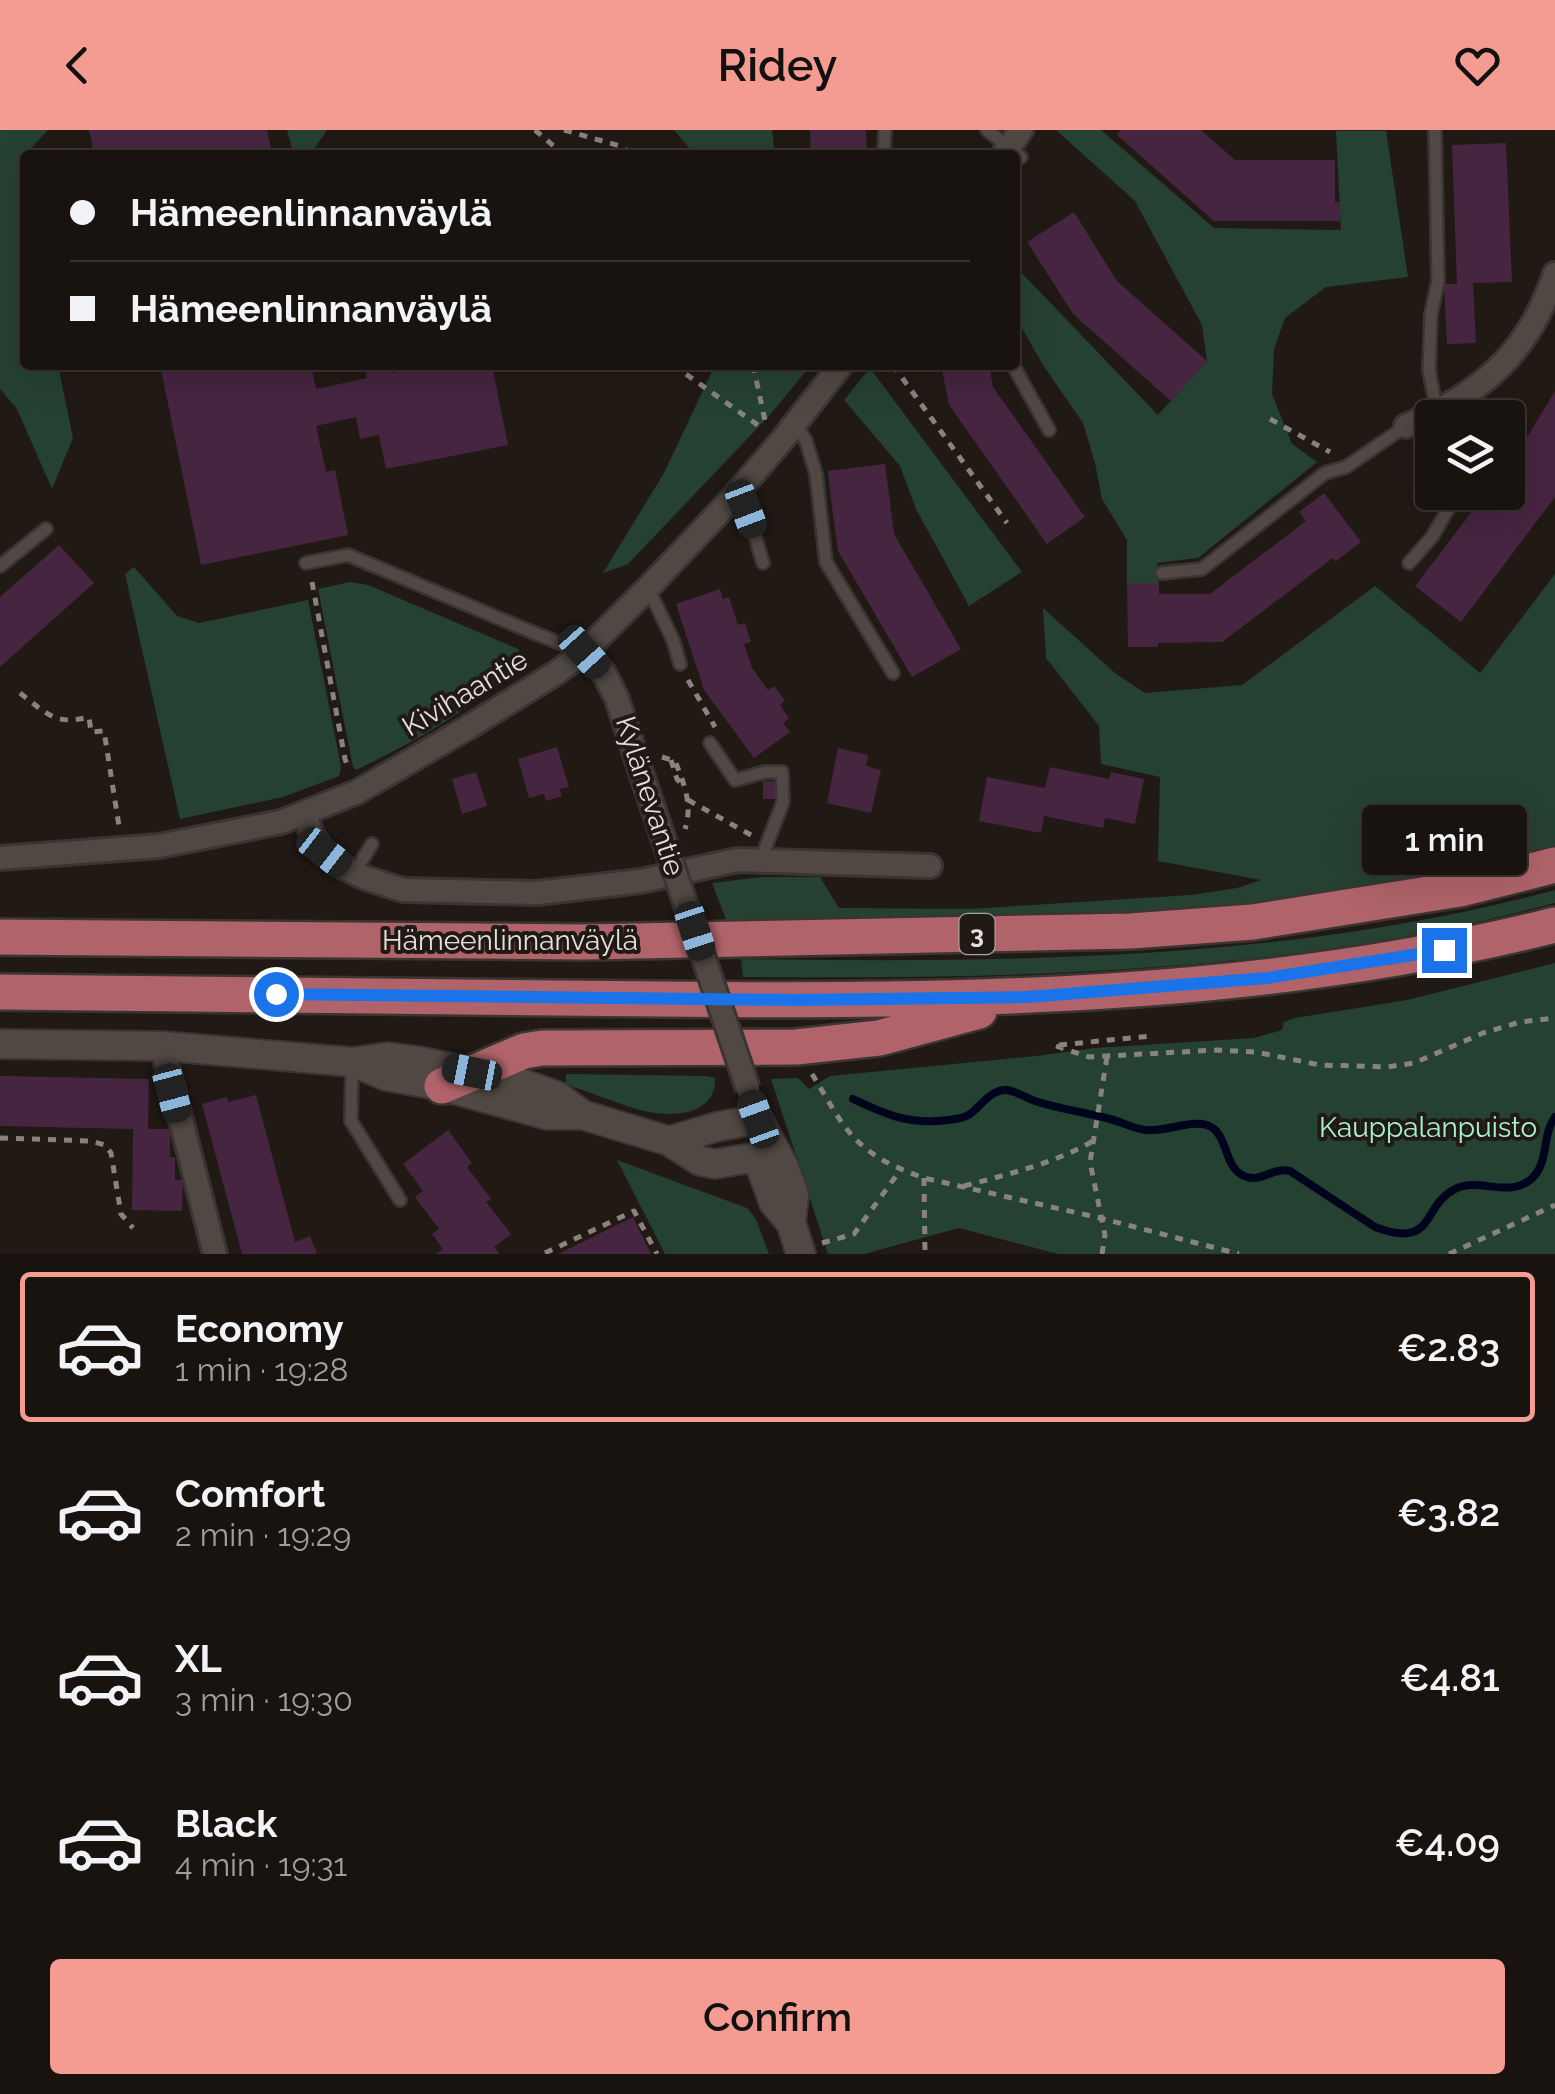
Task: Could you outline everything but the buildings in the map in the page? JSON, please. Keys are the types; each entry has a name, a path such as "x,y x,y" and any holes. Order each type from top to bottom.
{"highway":[{"name":"Hämeenlinnanväylä","path":"0,936 585,942 1131,931 1272,919 1460,889 1555,866"},
{"name":"Hämeenlinnanväylä","path":"0,992 796,1000 1028,997 1267,978 1480,944 1555,925"},
{"path":"457,1079 524,1051 542,1048 796,1046 880,1038 1028,997"}],"street":[{"path":"1458,400 1499,369 1526,337 1552,289"},
{"name":"Kivihaantie","path":"0,858 159,846 281,822 357,792 388,774 528,691 584,652 734,495 837,370"},
{"path":"1406,426 1415,422"},
{"name":"Kylänevantie","path":"584,652 604,674 617,699 758,1119 794,1195 792,1224"},
{"path":"304,814 324,852 354,873 403,890 537,893 641,881 738,860 930,866"},
{"path":"0,1044 162,1046 352,1062 388,1057 457,1079 518,1082 557,1096 583,1115 669,1141 700,1160 715,1164 756,1157"},
{"path":"162,1046 215,1254"},
{"path":"669,1141 758,1119"},
{"name":"Kylänevantie","path":"758,1119 756,1157 774,1203 810,1249"}],"lane":[{"path":"987,130 1014,147"},
{"path":"1435,130 1438,281 1431,314 1430,370 1436,400"},
{"path":"1016,370 1050,430"},
{"path":"1468,394 1472,400"},
{"path":"795,423 806,441 816,474 826,562 894,673"},
{"path":"1162,574 1202,569 1324,473 1346,467 1406,426"},
{"path":"734,495 746,509 763,564"},
{"path":"1409,563 1432,537 1448,510"},
{"path":"0,566 46,529"},
{"path":"306,563 348,555 584,652"},
{"path":"648,588 680,664"},
{"path":"710,742 735,780 764,772 782,772 783,802 761,859"},
{"path":"354,873 372,844"},
{"path":"352,1062 351,1121 400,1200"}],"path":[{"path":"535,130 558,150"},
{"path":"564,130 626,150"},
{"path":"680,370 768,432 754,370"},
{"path":"898,370 1007,523"},
{"path":"1270,418 1324,446 1346,467"},
{"path":"312,582 345,760 352,779"},
{"path":"680,664 715,727 710,742"},
{"path":"20,693 67,723 89,717 92,732 104,730 120,834"},
{"path":"660,756 675,762 688,800 690,817 681,840 688,870"},
{"path":"688,800 758,840 761,859"},
{"path":"1151,1036 1056,1046 1107,1058 1217,1050 1256,1052 1320,1065 1387,1067 1414,1063 1520,1022 1555,1018"},
{"path":"1102,1254 1105,1235 1090,1162 1107,1058"},
{"path":"809,1068 846,1127 866,1149 901,1170 1239,1254"},
{"path":"0,1138 92,1141 105,1145 111,1152 120,1214 133,1228"},
{"path":"962,1187 1042,1165 1093,1141"},
{"path":"810,1249 854,1234 901,1170"},
{"path":"924,1178 924,1254"},
{"path":"1449,1254 1555,1205"},
{"path":"545,1253 634,1210 657,1254"}],"green space":[{"path":"0,130 48,130 29,150 20,150 18,162 20,370 59,370 73,438 52,489 17,409 0,389"},
{"path":"287,130 327,130 313,150 293,150"},
{"path":"674,130 772,130 774,150 691,150"},
{"path":"1056,130 1101,130 1214,228 1341,230 1336,131 1386,131 1408,277 1326,287 1285,318 1274,349 1272,394 1292,444 1317,462 1198,558 1157,563 1159,583 1127,583 1127,540 1102,499 1083,423 1020,325 1020,271 1158,415 1207,361 1202,325 1135,201"},
{"path":"713,370 807,370 769,416 628,564 603,573 664,473"},
{"path":"871,370 1022,572 969,606 916,509 900,466 844,400"},
{"path":"134,567 177,616 199,623 308,600 341,768 339,776 283,797 180,819 125,574"},
{"path":"1555,574 1555,852 1365,891 1179,913 727,922 712,883 762,877 820,877 839,908 970,909 1191,895 1261,880 1158,861 1160,777 1101,764 1099,726 1046,658 1043,608 1116,674 1145,693 1242,685 1375,586 1480,673"},
{"path":"350,582 368,585 518,649 523,656 509,674 458,713 356,770 318,589"},
{"path":"1555,890 1555,903 1455,927 1355,945 1152,967 948,976 743,977 741,959 945,960 1151,953 1355,931 1456,914"},
{"name":"Kauppalanpuisto","path":"1555,963 1555,1254 1058,1254 959,1228 864,1254 828,1254 771,1079 798,1078 809,1089 830,1076 1095,1048 1254,1038 1282,1030 1284,1022 1295,1018 1407,1000"},
{"path":"566,1074 715,1078 714,1090 702,1106 671,1114 639,1110 566,1085"},
{"path":"617,1160 747,1208 756,1219 769,1254 665,1254"}],"waterway":[{"path":"853,1099 899,1117 934,1121 965,1117 991,1095 1007,1090 1044,1104 1142,1129 1207,1125 1219,1136 1239,1173 1252,1178 1290,1171 1375,1227 1395,1233 1418,1230 1444,1196 1455,1189 1474,1185 1512,1187 1530,1180 1540,1166 1555,1117"}],"route":[{"path":"276,994 796,1000 1028,997 1267,978 1444,950"}]}
